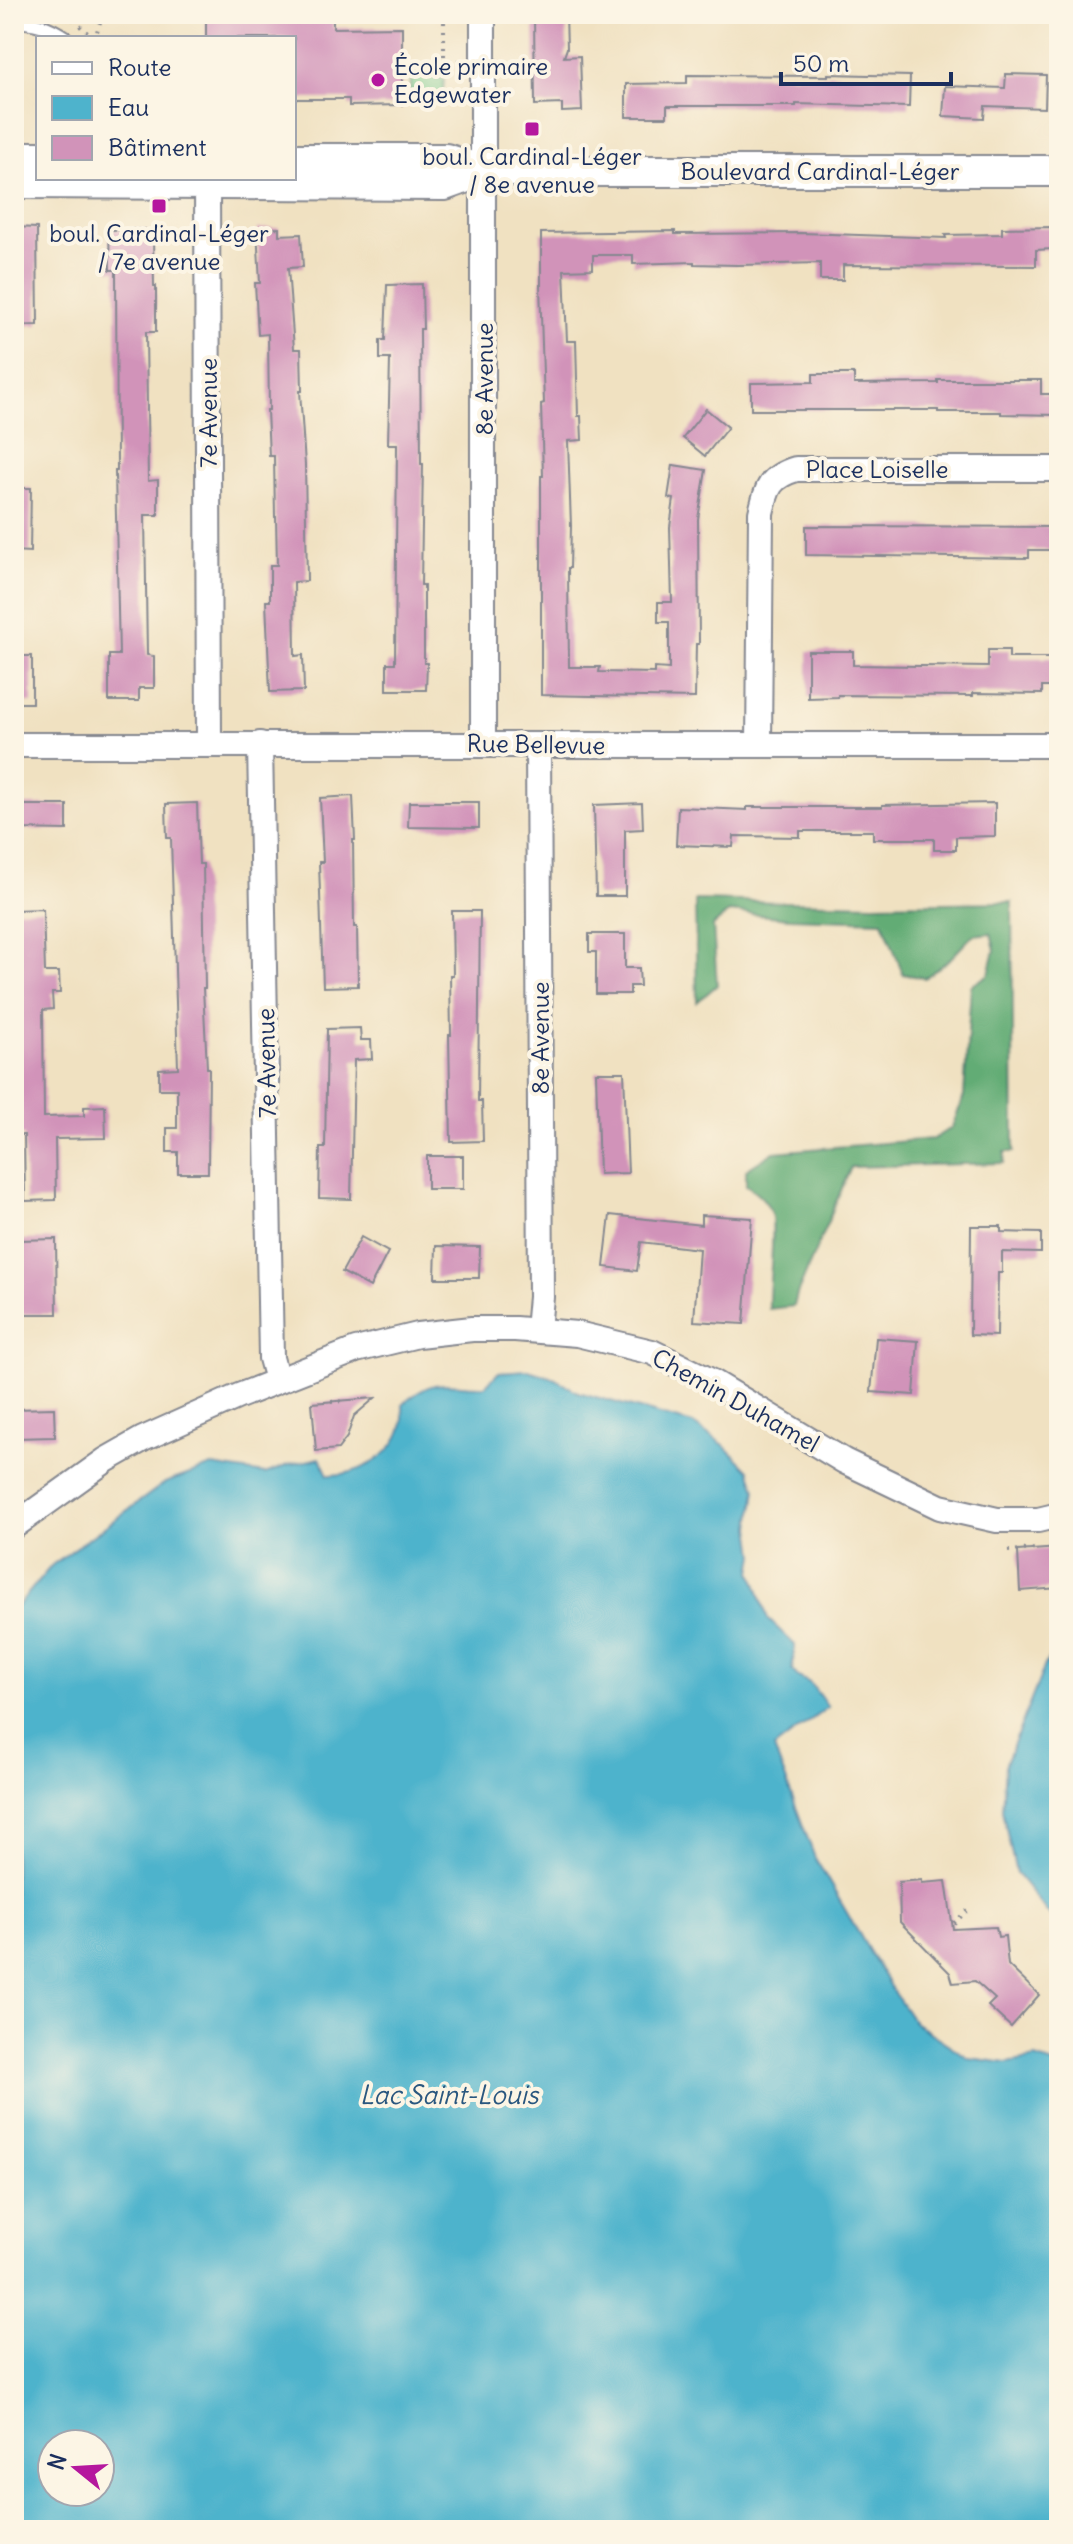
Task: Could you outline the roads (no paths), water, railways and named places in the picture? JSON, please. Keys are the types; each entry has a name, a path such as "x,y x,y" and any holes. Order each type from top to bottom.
{"street":[{"name":"8e Avenue","path":"483,14 483,743"},
{"path":"14,157 36,157"},
{"name":"Boulevard Cardinal-Léger","path":"296,159 446,159 484,171 1059,171"},
{"name":"Boulevard Cardinal-Léger","path":"14,183 207,181 445,185 484,171"},
{"name":"7e Avenue","path":"207,181 209,744"},
{"name":"Place Loiselle","path":"759,745 761,513 771,482 781,473 796,469 1059,469"},
{"name":"7e Avenue","path":"260,744 271,1358 277,1380"},
{"name":"Rue Bellevue","path":"14,745 1059,745"},
{"name":"8e Avenue","path":"538,745 541,1282 538,1330"},
{"name":"Chemin Duhamel","path":"14,1526 90,1470 124,1450 166,1428 277,1380 356,1350 418,1335 472,1329 538,1330 612,1341 652,1352 672,1360 844,1461 940,1507 997,1520 1038,1520 1059,1515"}],"lane":[{"path":"14,21 34,22 63,36"}],"water":[{"name":"Lac Saint-Louis","path":"528,1370 554,1378 578,1392 693,1424 724,1445 749,1470 756,1489 751,1527 755,1555 752,1571 768,1619 795,1645 792,1670 810,1683 828,1707 774,1748 815,1858 914,2022 969,2058 1007,2063 1036,2058 1059,2066 1059,2530 14,2530 14,1610 52,1565 165,1483 212,1466 265,1474 320,1458 328,1475 361,1469 381,1457 396,1440 402,1427 403,1404 415,1395 433,1385 485,1386 499,1372"},
{"path":"1059,1643 1059,1927 1016,1873 1002,1810 1005,1766 1045,1665"}],"place":[{"name":"École primaire Edgewater","path":"378,80"},
{"name":"boul. Cardinal-Léger / 8e avenue","path":"532,129"},
{"name":"boul. Cardinal-Léger / 7e avenue","path":"159,206"}]}
